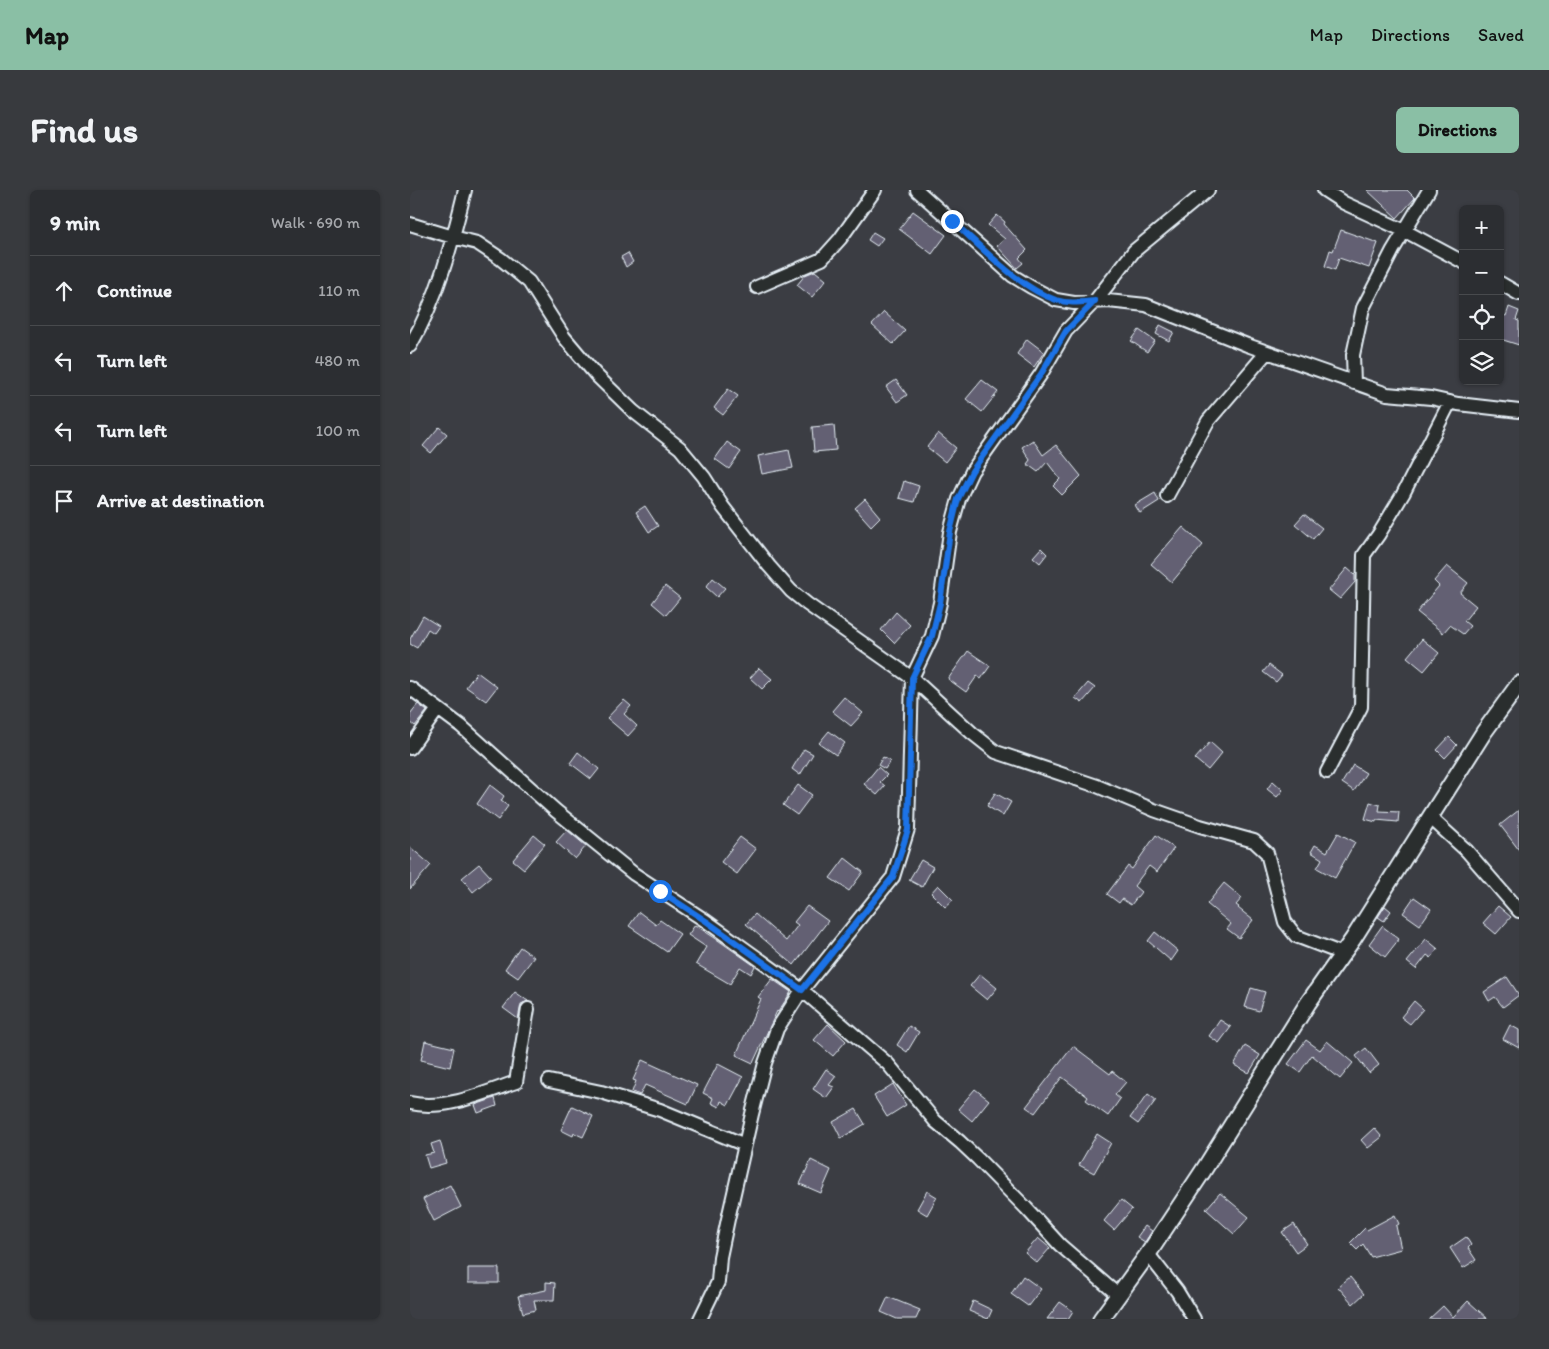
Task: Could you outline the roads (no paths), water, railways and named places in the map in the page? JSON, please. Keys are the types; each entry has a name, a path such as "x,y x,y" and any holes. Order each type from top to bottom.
{"street":[{"path":"410,346 420,330 450,253 465,190"},
{"path":"757,287 822,259 840,239 875,190"},
{"path":"917,190 1013,276 1031,288 1056,300 1074,303 1108,301 1146,304 1267,352 1387,394 1431,398 1519,411"},
{"path":"700,1319 718,1282 720,1257 728,1219 771,1044 777,1030 802,990 893,877 908,830 912,678 932,636 940,603 950,532 958,499 972,471 1041,374 1066,331 1095,301 1134,251 1208,190"},
{"path":"1324,190 1344,203 1405,231 1459,260"},
{"path":"1354,383 1353,355 1363,308 1393,250 1429,190"},
{"path":"410,224 477,243 501,259 529,282 564,337 596,375 633,412 680,448 704,477 723,507 791,591 852,637 912,678 972,733 996,752 1097,786 1154,810 1254,842 1267,853 1285,922 1296,936 1343,954"},
{"path":"1504,285 1519,294"},
{"path":"1167,496 1208,421 1267,352"},
{"path":"1327,772 1361,707 1364,555 1379,534 1402,494 1450,402"},
{"path":"1101,1319 1148,1254 1308,1002 1343,954 1484,732 1519,684"},
{"path":"410,688 468,732 556,811 634,874 706,921 802,990 888,1064 934,1121 978,1159 1060,1245 1118,1295"},
{"path":"410,748 438,709"},
{"path":"1431,818 1467,851 1519,911"},
{"path":"410,1103 419,1105 448,1104 516,1082 528,1009"},
{"path":"550,1081 602,1092 660,1110 745,1145"},
{"path":"1148,1254 1177,1290 1194,1319"}]}
